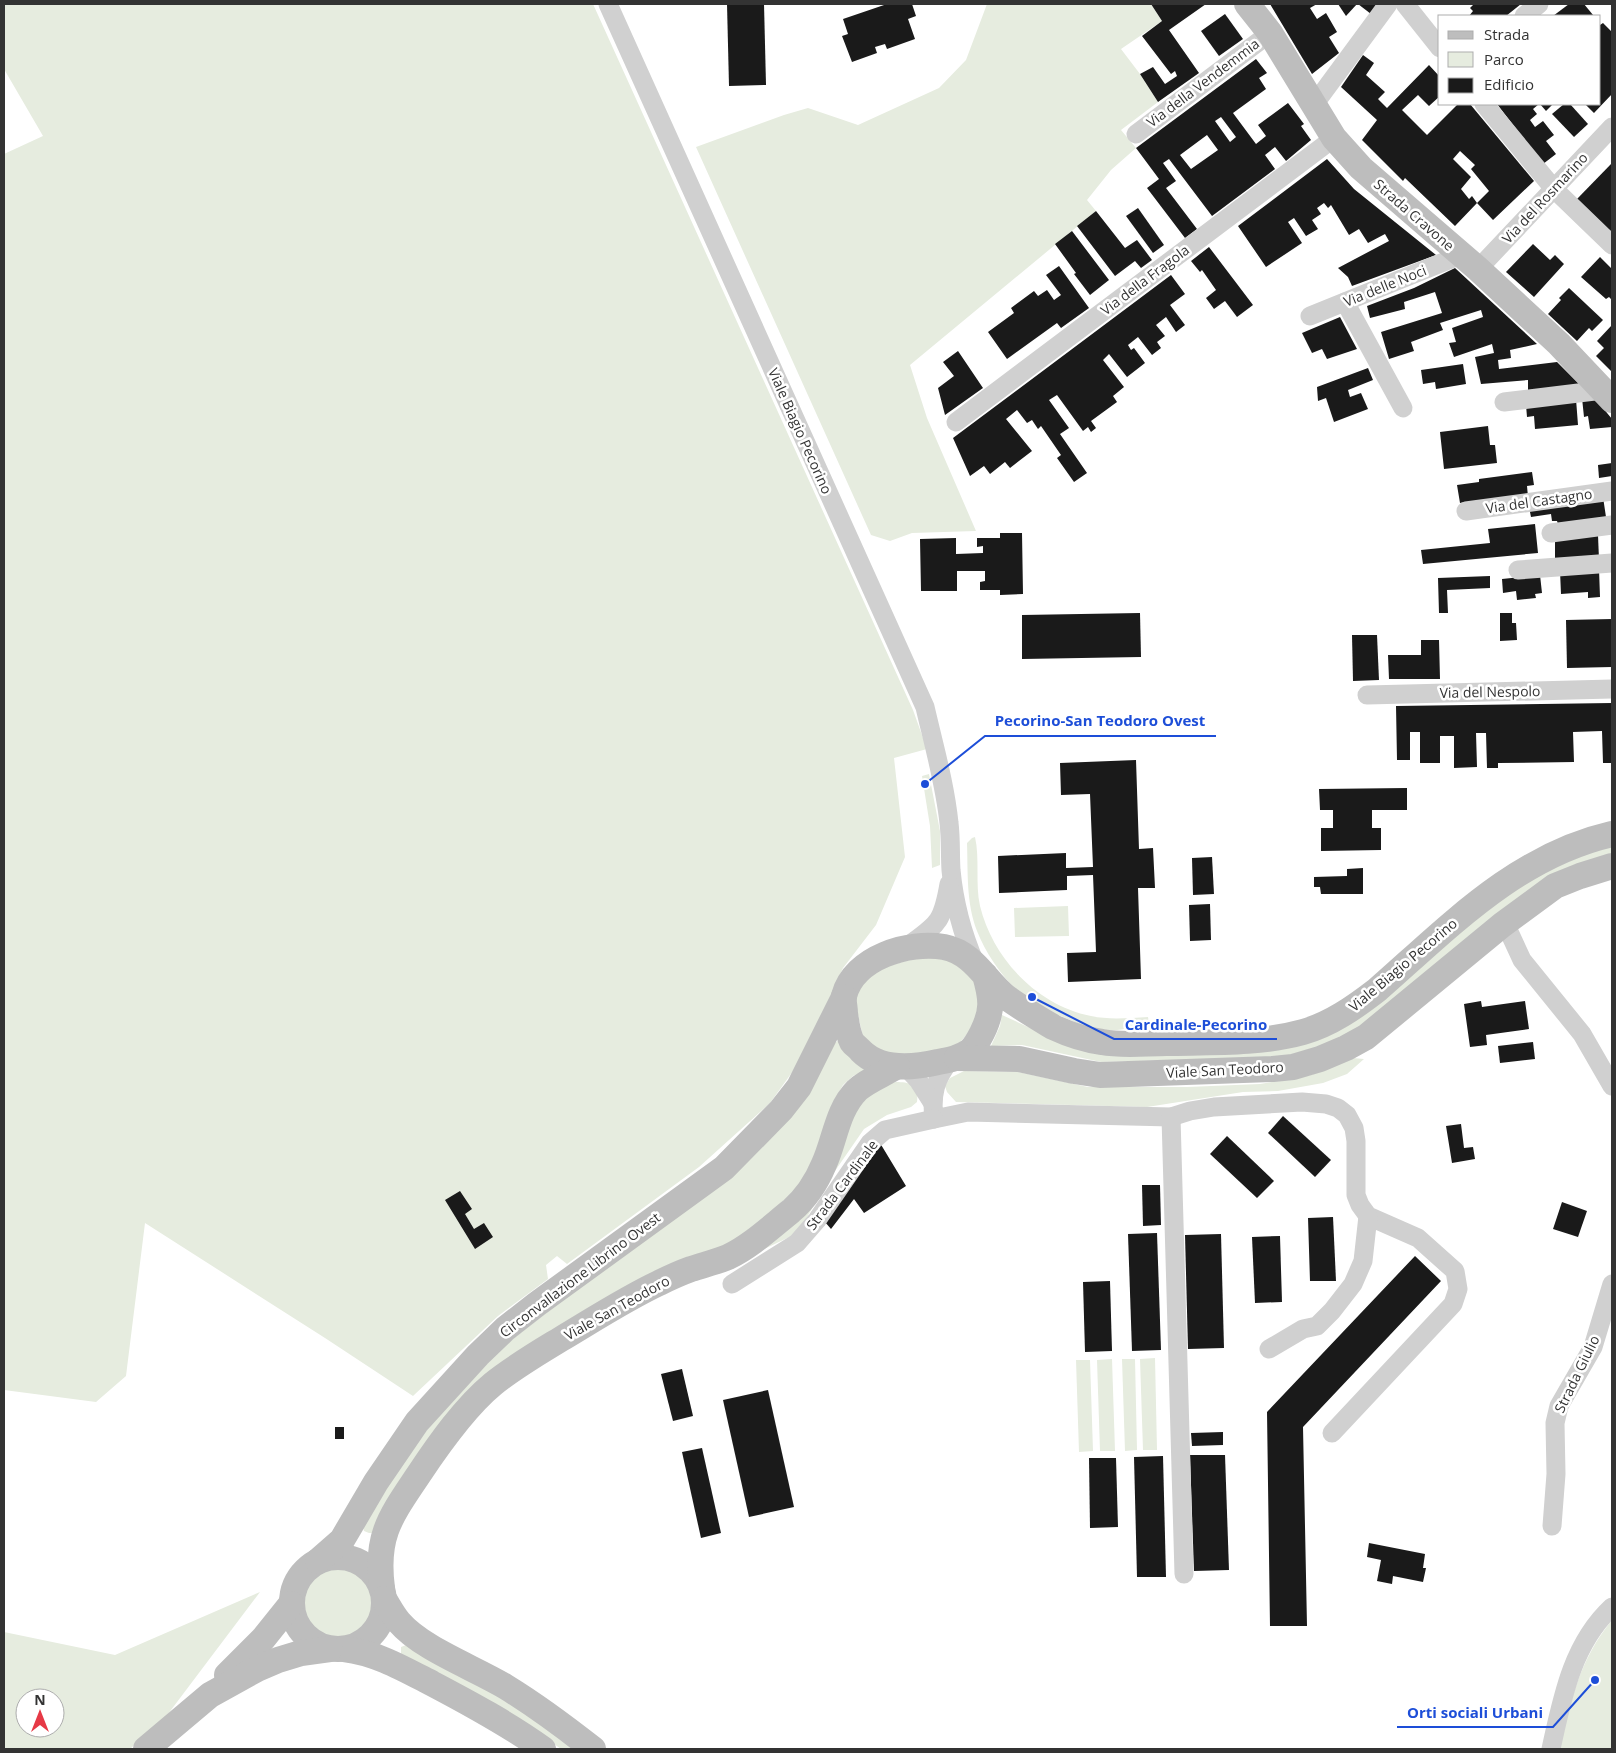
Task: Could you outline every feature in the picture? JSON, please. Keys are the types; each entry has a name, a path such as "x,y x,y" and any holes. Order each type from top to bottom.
{"main road":[{"name":"Strada Cravone","path":"1247,4 1270,33 1334,138 1361,168 1559,344 1607,395"},
{"name":"Viale Biagio Pecorino","path":"980,969 1006,996 1055,1027 1077,1036 1103,1042 1191,1043 1279,1037 1305,1032 1326,1024 1360,1003 1479,901 1517,873 1570,846 1612,834"},
{"name":"Viale San Teodoro","path":"954,1059 1019,1059 1074,1072 1100,1075 1249,1070 1293,1066 1320,1059 1366,1037 1502,925 1555,886 1612,866"},
{"path":"931,946 946,948 964,955 980,969 990,994 990,1016 978,1041 971,1050 954,1059 901,1067 869,1059 852,1042 846,1021 844,996 852,980 865,964 904,948 931,946"},
{"name":"Circonvallazione Librino Ovest","path":"318,1561 342,1540 376,1482 417,1422 478,1355 505,1329 536,1304 724,1168 781,1110 799,1087 844,996"},
{"name":"Viale San Teodoro","path":"594,1749 549,1714 505,1686 427,1644 399,1622 383,1594 379,1570 383,1536 394,1512 444,1439 469,1408 492,1385 590,1321 657,1284 689,1270 728,1257 770,1228 793,1209 806,1195 824,1164 843,1110 857,1090 901,1067"},
{"path":"210,1695 257,1668 301,1653 337,1649 362,1642 377,1628 384,1609 383,1594 377,1578 361,1563 340,1557 329,1557 318,1561 298,1578 291,1604 292,1613 300,1630 313,1642 337,1649 362,1652 394,1664 515,1729 543,1749"},
{"path":"146,1749 210,1695 230,1671 263,1639 291,1604"}],"street":[{"name":"Viale Biagio Pecorino","path":"608,4 925,707 939,761 950,825 951,870"},
{"path":"1313,106 1388,4"},
{"path":"1405,4 1438,45"},
{"path":"1525,15 1539,4"},
{"name":"Via della Vendemmia","path":"1136,134 1270,33"},
{"path":"1485,105 1554,189 1612,245"},
{"name":"Via del Rosmarino","path":"1469,262 1554,189 1612,127"},
{"name":"Via della Fragola","path":"956,422 1334,138"},
{"name":"Via delle Noci","path":"1310,316 1345,302 1469,262"},
{"path":"1345,302 1403,408"},
{"path":"1504,402 1607,395"},
{"name":"Via del Castagno","path":"1466,511 1612,491"},
{"path":"1551,533 1612,525"},
{"path":"1518,570 1612,563"},
{"name":"Via del Nespolo","path":"1367,695 1612,689"},
{"path":"904,948 938,922 945,905 951,870"},
{"path":"951,870 959,920 980,969"},
{"path":"1502,925 1510,934 1522,960 1582,1034 1612,1086"},
{"path":"933,1111 941,1072 954,1059"},
{"path":"901,1067 918,1080 933,1111"},
{"name":"Strada Cardinale","path":"732,1284 797,1243 817,1220 870,1143 885,1130 933,1111 1171,1117 1190,1111 1214,1107 1294,1103 1326,1104 1338,1108 1347,1115 1354,1128 1356,1140 1356,1195 1368,1216"},
{"path":"1171,1117 1184,1574"},
{"path":"1269,1349 1303,1329 1317,1326 1332,1311 1353,1284 1363,1261 1368,1216 1418,1238 1455,1271 1458,1290 1453,1304 1332,1434"},
{"name":"Strada Giulio","path":"1552,1526 1556,1474 1555,1423 1560,1406 1593,1347 1612,1284"},
{"path":"1551,1749 1563,1693 1578,1655 1592,1630 1612,1608"}],"green space":[{"path":"4,4 593,4 913,710 927,749 894,758 905,857 876,925 843,968 813,1035 793,1071 770,1103 699,1167 567,1264 557,1256 546,1265 548,1279 498,1316 413,1396 145,1223 126,1376 96,1402 4,1390 4,154 43,136 4,69"},
{"path":"987,4 1151,4 1162,21 1121,49 1158,102 1121,130 1136,148 1111,170 1087,200 1096,211 910,365 927,418 976,531 912,533 890,541 871,535 696,147 808,108 858,125 939,88 966,60"},
{"path":"929,774 940,831 940,865 932,868 930,826 922,776"},
{"path":"975,837 980,906 986,925 995,944 1020,977 1053,1002 1071,1010 1105,1018 1148,1017 1149,1023 1118,1030 1090,1027 1039,1007 1029,1001 1010,984 988,953 973,920 968,887 967,843"},
{"path":"1612,843 1612,855 1336,1044 1288,1057 1101,1062 1022,1045 991,1046 1000,1026 1002,1015 1050,1037 1266,1049 1530,878"},
{"path":"1068,906 1069,936 1015,937 1014,908"},
{"path":"920,957 947,959 970,974 978,988 980,999 975,1025 956,1047 914,1057 883,1053 864,1041 855,1002 859,987 878,969"},
{"path":"842,1039 869,1069 853,1076 843,1085 833,1103 815,1157 799,1186 743,1237 499,1367 373,1533 364,1531 363,1527 410,1450 486,1360 638,1241 836,1042"},
{"path":"1353,1058 1364,1059 1347,1074 1323,1083 1278,1091 1243,1092 1147,1107 956,1102 947,1092 945,1086 950,1078 964,1071 1018,1072 1088,1087 1187,1087 1260,1084 1311,1075"},
{"path":"896,1082 913,1086 917,1092 917,1102 911,1107 887,1115 864,1129 826,1184 798,1233 730,1265 755,1252 858,1103 883,1085"},
{"path":"1155,1358 1157,1450 1143,1450 1140,1359"},
{"path":"1112,1359 1115,1451 1100,1451 1097,1360"},
{"path":"1122,1359 1135,1359 1137,1450 1125,1451"},
{"path":"1076,1360 1090,1360 1093,1451 1079,1452"},
{"path":"338,1566 358,1572 368,1582 374,1602 368,1622 358,1632 338,1638 318,1632 308,1622 302,1602 308,1582 318,1572"},
{"path":"260,1592 168,1714 130,1749 4,1749 4,1632 115,1655"},
{"path":"1612,1620 1612,1749 1560,1749 1568,1714 1584,1666 1591,1650"},
{"path":"406,1645 479,1683 578,1749 561,1749 521,1720 401,1654 401,1647"}],"building":[{"path":"727,4 764,4 766,85 729,86"},
{"path":"887,4 912,4 916,16 908,19 915,39 887,49 885,44 875,47 877,53 852,62 842,36 848,34 843,19"},
{"path":"1151,4 1206,4 1169,30 1199,73 1158,102 1140,74 1153,67 1165,84 1177,76 1175,71 1171,74 1142,36 1162,21"},
{"path":"1270,4 1317,4 1310,8 1317,19 1326,13 1337,32 1329,37 1339,53 1312,74"},
{"path":"1338,4 1357,4 1346,16"},
{"path":"1358,4 1377,4 1371,14"},
{"path":"1474,4 1521,4 1507,15 1470,15 1473,11 1470,8"},
{"path":"1569,4 1584,4 1593,15 1554,15"},
{"path":"1225,14 1243,39 1219,56 1201,31"},
{"path":"1603,23 1612,32 1612,94 1594,113 1586,105 1601,105 1601,24"},
{"path":"1363,55 1374,63 1366,75 1385,92 1378,99 1387,108 1429,65 1438,75 1438,98 1429,106 1418,95 1402,110 1427,135 1457,105 1471,105 1534,181 1493,220 1477,203 1455,226 1405,178 1403,181 1362,140 1377,120 1341,87","holes":["1460,151 1475,165 1471,169 1489,191 1477,203 1472,196 1469,199 1461,189 1471,177 1453,159"]},
{"path":"1256,59 1267,73 1259,78 1266,89 1233,113 1256,144 1266,136 1258,125 1288,103 1304,124 1301,126 1311,140 1286,161 1275,147 1265,155 1275,169 1212,216 1169,159 1163,163 1176,181 1166,188 1197,229 1185,238 1147,188 1159,179 1136,148","holes":["1221,117 1236,137 1230,142 1215,121","1207,135 1218,150 1191,169 1180,155"]},
{"path":"1498,105 1538,105 1533,109 1537,114 1530,120 1535,127 1543,121 1554,135 1546,141 1556,154 1543,164"},
{"path":"1541,105 1552,105 1546,111"},
{"path":"1563,105 1571,105 1588,124 1574,137 1552,114"},
{"path":"1327,159 1354,189 1436,255 1352,286 1348,277 1338,268 1389,241 1385,234 1368,243 1359,229 1349,235 1331,205 1328,208 1324,203 1317,208 1321,214 1312,220 1318,229 1306,236 1294,218 1288,222 1302,243 1266,267 1238,226"},
{"path":"1612,163 1612,233 1577,199"},
{"path":"1138,208 1164,245 1153,253 1126,216"},
{"path":"1096,211 1125,248 1137,240 1152,260 1141,268 1135,261 1115,276 1077,226"},
{"path":"1072,231 1109,280 1090,295 1055,244"},
{"path":"1533,244 1550,260 1555,255 1564,264 1534,297 1506,272"},
{"path":"1209,247 1253,305 1237,317 1225,301 1214,309 1206,298 1216,290 1202,270 1200,272 1191,261"},
{"path":"1600,257 1612,269 1612,300 1609,297 1606,299 1581,277"},
{"path":"1059,266 1089,308 1061,328 1057,323 1007,359 988,332 1014,313 1011,308 1034,291 1038,296 1047,290 1054,300 1061,295 1046,275"},
{"path":"1455,268 1537,344 1510,350 1511,358 1498,360 1499,369 1557,362 1584,389 1528,393 1528,380 1481,384 1475,357 1494,353 1492,344 1454,357 1449,343 1456,342 1452,328 1483,317 1481,310 1440,323 1443,330 1411,342 1414,351 1389,359 1381,332 1442,313 1435,292 1404,302 1405,309 1370,318 1367,306 1414,288"},
{"path":"1171,275 1185,294 1170,305 1185,325 1176,332 1166,317 1156,325 1165,336 1157,342 1161,348 1152,355 1138,337 1128,345 1131,350 1134,348 1145,363 1127,377 1109,354 1103,360 1124,387 1113,396 1117,402 1091,421 1096,428 1091,432 1088,427 1083,431 1057,395 1049,400 1069,428 1060,434 1087,473 1074,482 1057,458 1061,455 1041,426 1038,429 1032,420 1027,423 1017,410 1006,419 1032,451 1010,468 1005,462 990,474 984,466 970,476 953,438"},
{"path":"1569,288 1603,320 1592,331 1589,328 1577,341 1548,314"},
{"path":"1340,317 1357,349 1327,359 1322,349 1312,353 1302,333"},
{"path":"1612,325 1612,372 1596,356 1604,348 1597,341"},
{"path":"958,351 983,388 945,415 938,388 954,376 943,362"},
{"path":"1463,364 1466,384 1436,389 1435,382 1423,384 1421,370"},
{"path":"1368,368 1373,380 1348,390 1350,397 1361,393 1368,409 1334,422 1326,398 1318,401 1317,387"},
{"path":"1593,396 1612,419 1612,427 1590,429 1588,416 1584,417 1582,398"},
{"path":"1576,399 1578,425 1535,429 1534,416 1527,417 1526,405"},
{"path":"1488,426 1490,445 1495,445 1497,463 1444,469 1440,432"},
{"path":"1612,463 1612,476 1599,478 1598,465"},
{"path":"1532,472 1534,485 1527,486 1528,497 1460,503 1457,485 1479,482 1479,479"},
{"path":"1603,497 1606,517 1558,524 1557,521 1552,521 1551,514 1531,517 1529,507"},
{"path":"1535,524 1538,553 1423,564 1421,550 1490,543 1488,529"},
{"path":"1000,533 1022,533 1023,594 1000,595 1000,590 980,590 980,582 985,581 985,571 957,571 957,591 921,591 920,539 956,538 956,554 983,553 983,546 977,547 977,538 1000,538"},
{"path":"1598,535 1599,560 1555,562 1555,540"},
{"path":"1599,569 1600,597 1588,598 1588,592 1561,594 1560,571"},
{"path":"1540,575 1542,593 1535,594 1536,598 1517,600 1516,591 1503,593 1502,579"},
{"path":"1490,576 1490,588 1447,590 1448,613 1439,613 1438,578"},
{"path":"1140,613 1141,657 1022,659 1022,615"},
{"path":"1500,613 1512,613 1512,623 1516,623 1517,640 1500,641"},
{"path":"1612,619 1612,667 1567,668 1566,620"},
{"path":"1352,635 1377,635 1379,680 1353,681"},
{"path":"1421,640 1439,640 1440,679 1389,679 1388,655 1421,655"},
{"path":"1612,703 1612,763 1603,763 1602,731 1573,732 1574,762 1498,763 1498,768 1487,768 1486,733 1476,733 1477,767 1454,768 1454,736 1440,736 1440,763 1420,763 1420,732 1410,732 1410,760 1397,760 1396,706"},
{"path":"1136,760 1139,849 1153,848 1155,888 1138,888 1141,979 1068,982 1067,953 1096,952 1093,875 1067,876 1067,890 999,893 998,856 1066,853 1066,868 1093,867 1090,794 1061,795 1060,763"},
{"path":"1407,788 1407,810 1372,810 1372,828 1381,828 1381,850 1321,851 1321,828 1333,828 1333,810 1320,810 1319,789"},
{"path":"1212,857 1214,894 1193,895 1192,858"},
{"path":"1363,868 1363,894 1321,894 1320,887 1314,887 1314,877 1347,876 1347,869"},
{"path":"1210,904 1211,940 1190,941 1189,905"},
{"path":"1481,1001 1482,1007 1525,1001 1529,1029 1486,1035 1487,1045 1470,1047 1464,1004"},
{"path":"1533,1042 1535,1059 1500,1063 1498,1046"},
{"path":"1283,1116 1331,1160 1315,1177 1268,1133"},
{"path":"1461,1124 1464,1148 1473,1147 1475,1159 1452,1163 1446,1126"},
{"path":"1227,1136 1274,1181 1257,1198 1210,1154"},
{"path":"880,1143 906,1186 864,1213 854,1199 831,1229 825,1222"},
{"path":"1142,1185 1160,1185 1161,1225 1143,1226"},
{"path":"460,1191 472,1209 465,1214 474,1229 484,1223 493,1237 475,1249 445,1200"},
{"path":"1562,1202 1587,1211 1578,1237 1553,1229"},
{"path":"1333,1217 1336,1281 1310,1281 1308,1218"},
{"path":"1157,1233 1161,1350 1132,1351 1128,1234"},
{"path":"1221,1234 1224,1348 1188,1349 1185,1235"},
{"path":"1280,1236 1282,1302 1255,1303 1252,1237"},
{"path":"1415,1256 1441,1281 1303,1427 1307,1626 1270,1626 1267,1412"},
{"path":"1110,1281 1112,1351 1085,1352 1083,1282"},
{"path":"682,1369 693,1416 673,1421 661,1374"},
{"path":"768,1390 794,1507 749,1517 723,1400"},
{"path":"335,1427 344,1427 344,1439 335,1439"},
{"path":"1223,1432 1223,1445 1192,1446 1191,1433"},
{"path":"702,1448 721,1533 701,1538 682,1452"},
{"path":"1190,1455 1225,1455 1229,1570 1194,1571"},
{"path":"1163,1456 1166,1577 1137,1577 1134,1457"},
{"path":"1089,1458 1116,1458 1118,1527 1090,1528"},
{"path":"1369,1543 1425,1554 1423,1568 1426,1568 1423,1582 1393,1576 1392,1584 1377,1581 1381,1560 1367,1557"}],"place":[{"name":"Pecorino-San Teodoro Ovest","path":"925,784"},
{"name":"Cardinale-Pecorino","path":"1032,997"},
{"name":"Orti sociali Urbani","path":"1595,1680"}]}
